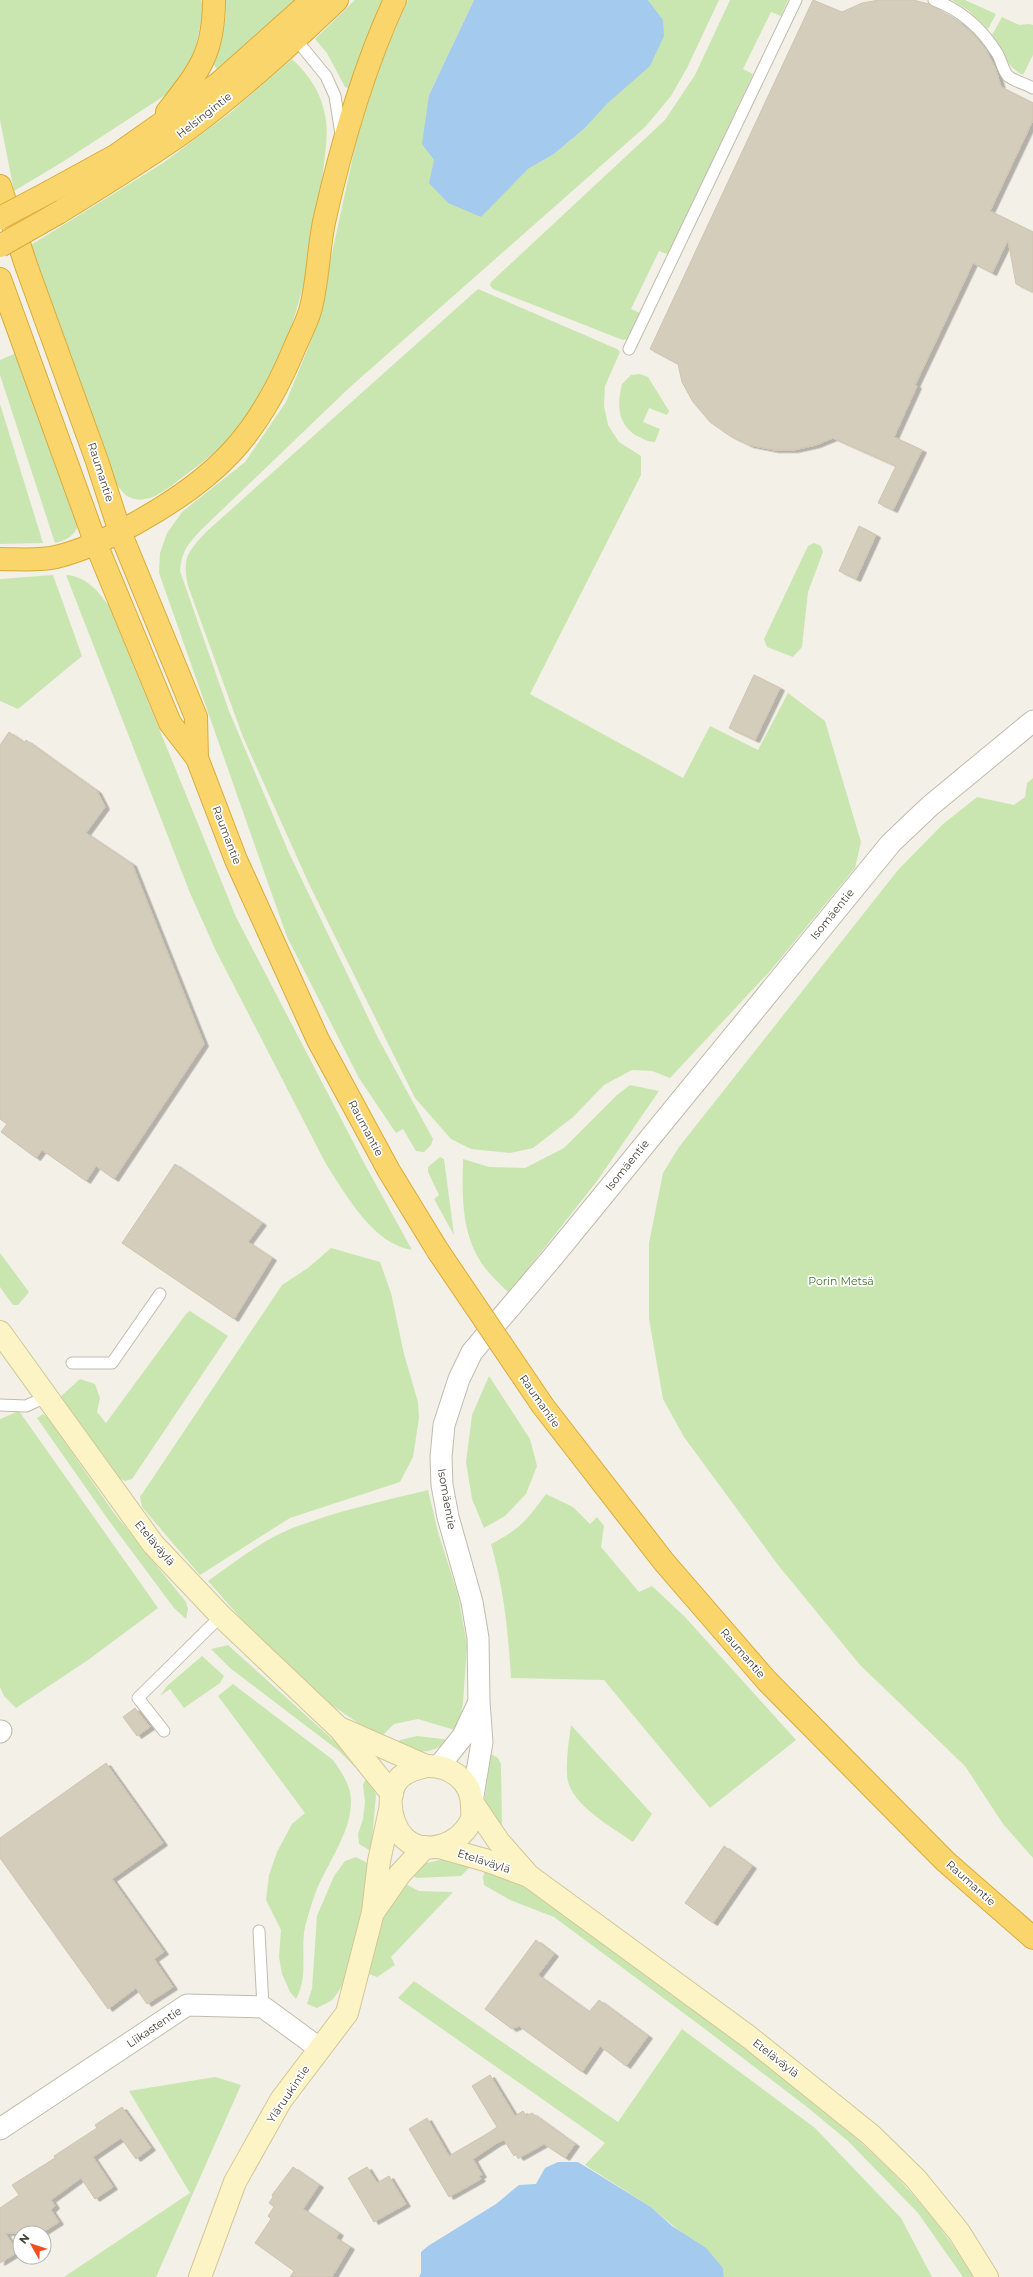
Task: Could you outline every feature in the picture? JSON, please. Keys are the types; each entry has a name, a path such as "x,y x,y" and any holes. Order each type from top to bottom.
{"highway":[{"path":"155,128 197,73 210,38 214,0"},
{"name":"Helsingintie","path":"0,246 58,214 133,167 188,128 290,33 312,0"},
{"name":"Helsingintie","path":"0,218 115,156 337,0"},
{"path":"0,559 55,557 96,544 170,504 204,480 236,450 264,411 286,367 310,311 324,224 343,142 361,83 395,0"},
{"name":"Raumantie","path":"0,186 26,265 98,461 120,532 196,717 197,758"},
{"name":"Raumantie","path":"0,279 96,544 170,723 197,758 236,860 318,1040 389,1171 438,1251 543,1406 664,1562 766,1681 945,1861 1033,1938"}],"main road":[{"name":"Eteläväylä","path":"0,1332 153,1544 221,1616 340,1729 391,1802"},
{"name":"Eteläväylä","path":"340,1729 432,1766"},
{"path":"432,1766 458,1775 470,1789 472,1802 472,1818 463,1833 452,1842 432,1847 405,1838 393,1824 391,1802 398,1783 407,1772 432,1766"},
{"name":"Yläruukintie","path":"200,2277 235,2182 281,2100 347,2013 373,1912 379,1861 391,1802"},
{"name":"Eteläväylä","path":"472,1802 499,1842 529,1876 748,2037 871,2135 916,2179 954,2226 987,2277"},
{"name":"Eteläväylä","path":"432,1847 485,1860 529,1876"},
{"name":"Yläruukintie","path":"373,1912 400,1874 432,1847"}],"street":[{"name":"Isomäentie","path":"472,1802 482,1742 479,1702 478,1638 472,1602 448,1516 442,1485 441,1457 444,1425 459,1379 472,1352 552,1258 891,843 930,806 1033,721"},
{"name":"Isomäentie","path":"432,1766 463,1736 479,1702"},
{"name":"Liikastentie","path":"0,2129 187,2005 263,2007"},
{"path":"263,2007 319,2048"}],"lane":[{"path":"629,349 796,0"},
{"path":"934,0 954,9 969,20 987,38 998,55 1007,75 1033,88"},
{"path":"290,33 326,76 335,96 343,142"},
{"path":"72,1363 112,1363 160,1294"},
{"path":"0,1405 26,1406 46,1397"},
{"path":"164,1731 138,1698 221,1616"},
{"path":"259,1931 263,2007"}],"green space":[{"path":"0,0 201,0 204,10 193,57 167,94 64,161 14,191 0,120"},
{"path":"226,0 296,0 217,69 214,65 226,17"},
{"path":"355,0 386,0 351,89 345,87 327,53 315,39"},
{"path":"408,0 474,0 429,95 480,217 528,169 554,154 584,129 609,102 662,20 648,0 719,0 687,68 671,96 646,126 349,388 201,530 189,544 182,558 180,571 229,711 289,853 378,1038 433,1139 431,1145 424,1152 416,1151 403,1129 396,1133 359,1078 287,937 159,573 160,553 167,533 182,512 245,462 286,402 315,331 357,138 374,79"},
{"path":"730,0 788,0 781,16 771,12 743,69 753,74 669,255 659,251 631,309 640,313 627,339 623,340 493,289 490,285 491,282 665,120 695,75"},
{"path":"952,0 965,0 996,14 988,29 969,11"},
{"path":"1002,17 1019,25 1033,25 1033,55 1023,75 1017,72 1008,63 992,35"},
{"path":"292,59 304,71 321,99 325,115 327,136 319,202 308,265 300,298 279,360 250,414 227,441 189,472 156,496 143,500 129,497 116,484 55,321 31,245 163,163 230,113"},
{"path":"478,289 617,349 620,352 605,386 604,406 608,425 619,442 641,456 641,475 530,694 683,778 710,726 758,750 788,693 825,721 861,842 855,868 771,970 670,1078 652,1071 632,1070 604,1085 573,1117 533,1148 510,1153 471,1149 451,1139 415,1098 309,884 243,737 188,586 186,576 186,562 190,551 206,532"},
{"path":"16,353 79,524 75,532 70,537 55,543 0,375 0,360"},
{"path":"640,374 648,377 669,411 667,415 649,408 643,422 660,429 655,442 637,436 630,431 622,420 620,413 619,399 622,384 631,375"},
{"path":"0,404 43,543 0,544"},
{"path":"814,543 821,546 823,552 808,592 802,647 793,657 767,647 764,639 808,546"},
{"path":"53,575 82,656 18,709 0,701 0,579"},
{"path":"66,575 80,578 91,585 109,606 236,917 363,1161 412,1250 398,1246 373,1228 342,1190 326,1164 216,951 190,893"},
{"name":"Porin Metsä","path":"1033,778 1033,1858 1003,1824 965,1766 860,1665 778,1565 684,1437 663,1399 649,1319 649,1243 663,1173 679,1147 898,870 942,825 977,797 1014,805 1025,797 1027,783"},
{"path":"630,1085 659,1091 597,1181 509,1293 485,1268 471,1243 467,1229 463,1202 463,1159 489,1167 525,1168 564,1148 617,1095"},
{"path":"440,1157 444,1159 454,1235 434,1199 439,1195 428,1172 428,1167"},
{"path":"331,1248 380,1262 391,1293 404,1354 418,1402 419,1418 413,1457 400,1482 290,1518 200,1575 142,1507 140,1497 282,1285 308,1268"},
{"path":"0,1253 29,1292 18,1305 13,1305 0,1287"},
{"path":"190,1311 228,1336 132,1479 125,1481 119,1478 59,1398 80,1379 95,1384 100,1398 97,1412 106,1423 186,1314"},
{"path":"489,1376 530,1439 537,1466 526,1494 505,1516 484,1528 472,1499 466,1462 472,1415"},
{"path":"19,1411 158,1608 88,1660 16,1708 4,1696 0,1687 0,1419"},
{"path":"43,1414 48,1418 114,1513 186,1602 188,1609 186,1619 174,1608 107,1518 37,1418"},
{"path":"428,1490 438,1532 458,1595 467,1645 463,1703 458,1731 418,1719 394,1724 380,1738 323,1699 268,1649 208,1581 258,1546 290,1529 341,1512"},
{"path":"546,1494 573,1507 590,1524 597,1517 604,1526 601,1547 639,1592 652,1586 685,1617 796,1740 710,1808 604,1680 511,1678 505,1610 491,1544 509,1534 522,1523"},
{"path":"228,1645 342,1748 358,1765 355,1767 339,1751 230,1668 211,1649"},
{"path":"202,1656 224,1676 220,1683 184,1708 170,1689 160,1696 167,1686"},
{"path":"233,1684 333,1760 341,1771 350,1792 351,1805 345,1831 315,1894 305,1927 302,1981 296,1999 290,1992 282,1974 279,1957 281,1930 266,1900 269,1875 277,1852 292,1824 305,1813 218,1696"},
{"path":"571,1725 652,1814 633,1842 603,1822 574,1795 569,1785 567,1774"},
{"path":"417,1736 451,1740 436,1749 423,1752 394,1745 400,1740"},
{"path":"491,1754 498,1758 501,1764 502,1823 498,1830 484,1803"},
{"path":"368,1775 376,1795 371,1851 359,1844 358,1834 363,1819 365,1802 363,1785"},
{"path":"356,1857 369,1864 353,1954 341,1987 333,1999 317,2008 307,2004 312,1989 317,1916 334,1876 345,1861"},
{"path":"440,1860 457,1860 472,1865 461,1876 416,1878 410,1872 422,1864"},
{"path":"485,1870 519,1883 559,1909 776,2072 840,2123 899,2179 926,2210 951,2242 973,2277 963,2277 918,2213 848,2141 807,2107 701,2026 554,1917 510,1900 484,1885 483,1877"},
{"path":"402,1882 419,1891 453,1892 391,1957 395,1965 377,1977 369,1974 385,1911"},
{"path":"414,1981 618,2122 682,2029 815,2128 901,2218 932,2277 724,2277 723,2268 651,2207 585,2165 605,2143 398,1998"},
{"path":"215,2077 241,2085 156,2277 64,2277 190,2193 129,2091"}],"water":[{"path":"474,0 648,0 663,20 664,36 650,66 609,102 584,129 554,154 528,169 481,217 448,203 429,183 434,160 422,144 429,95"},
{"path":"558,2162 578,2162 651,2207 672,2226 706,2248 723,2268 724,2277 419,2277 421,2273 421,2252 428,2246 496,2204 519,2185 536,2184 545,2168"}],"building":[{"path":"813,0 842,12 862,3 879,0 913,0 929,4 958,21 976,37 986,50 996,70 1001,87 1033,103 1033,120 990,211 1033,232 1033,292 1016,284 1008,240 992,273 973,263 915,385 917,386 894,437 922,450 893,510 878,503 896,466 833,438 816,445 794,450 774,450 749,445 730,436 710,422 693,402 682,382 678,364 650,349"},
{"path":"859,526 876,535 856,579 839,571"},
{"path":"754,675 780,688 755,740 729,728"},
{"path":"9,732 25,743 26,740 97,791 105,807 86,833 132,864 204,1044 114,1179 96,1166 86,1181 42,1150 36,1158 1,1132 7,1124 0,1119 0,745"},
{"path":"175,1164 262,1223 248,1242 272,1258 234,1319 122,1243"},
{"path":"135,1708 150,1727 137,1736 123,1717"},
{"path":"106,1763 163,1843 112,1879 164,1952 154,1959 173,1987 147,2004 136,1988 108,2009 0,1858 0,1838"},
{"path":"724,1846 752,1866 713,1923 685,1903"},
{"path":"536,1940 554,1954 538,1975 589,2012 599,2000 648,2036 626,2066 600,2046 582,2072 519,2026 512,2029 485,2009"},
{"path":"490,2075 515,2116 523,2111 526,2116 532,2113 575,2144 565,2158 544,2144 519,2158 516,2154 514,2156 504,2140 473,2159 482,2175 479,2176 481,2179 449,2197 409,2129 427,2118 449,2156 490,2132 497,2127 472,2086"},
{"path":"122,2107 151,2148 136,2159 121,2138 93,2157 113,2187 95,2199 81,2178 51,2200 55,2206 51,2210 59,2222 52,2227 52,2225 12,2225 12,2233 5,2233 12,2243 12,2256 0,2263 0,2208 19,2195 12,2185 55,2158 54,2156 97,2128 95,2125"},
{"path":"293,2167 319,2185 303,2209 339,2233 336,2238 350,2247 332,2277 290,2277 294,2271 255,2243 271,2219 268,2216 274,2207 269,2203 273,2197 272,2195"},
{"path":"367,2167 377,2183 389,2176 406,2204 374,2222 348,2178"}]}
